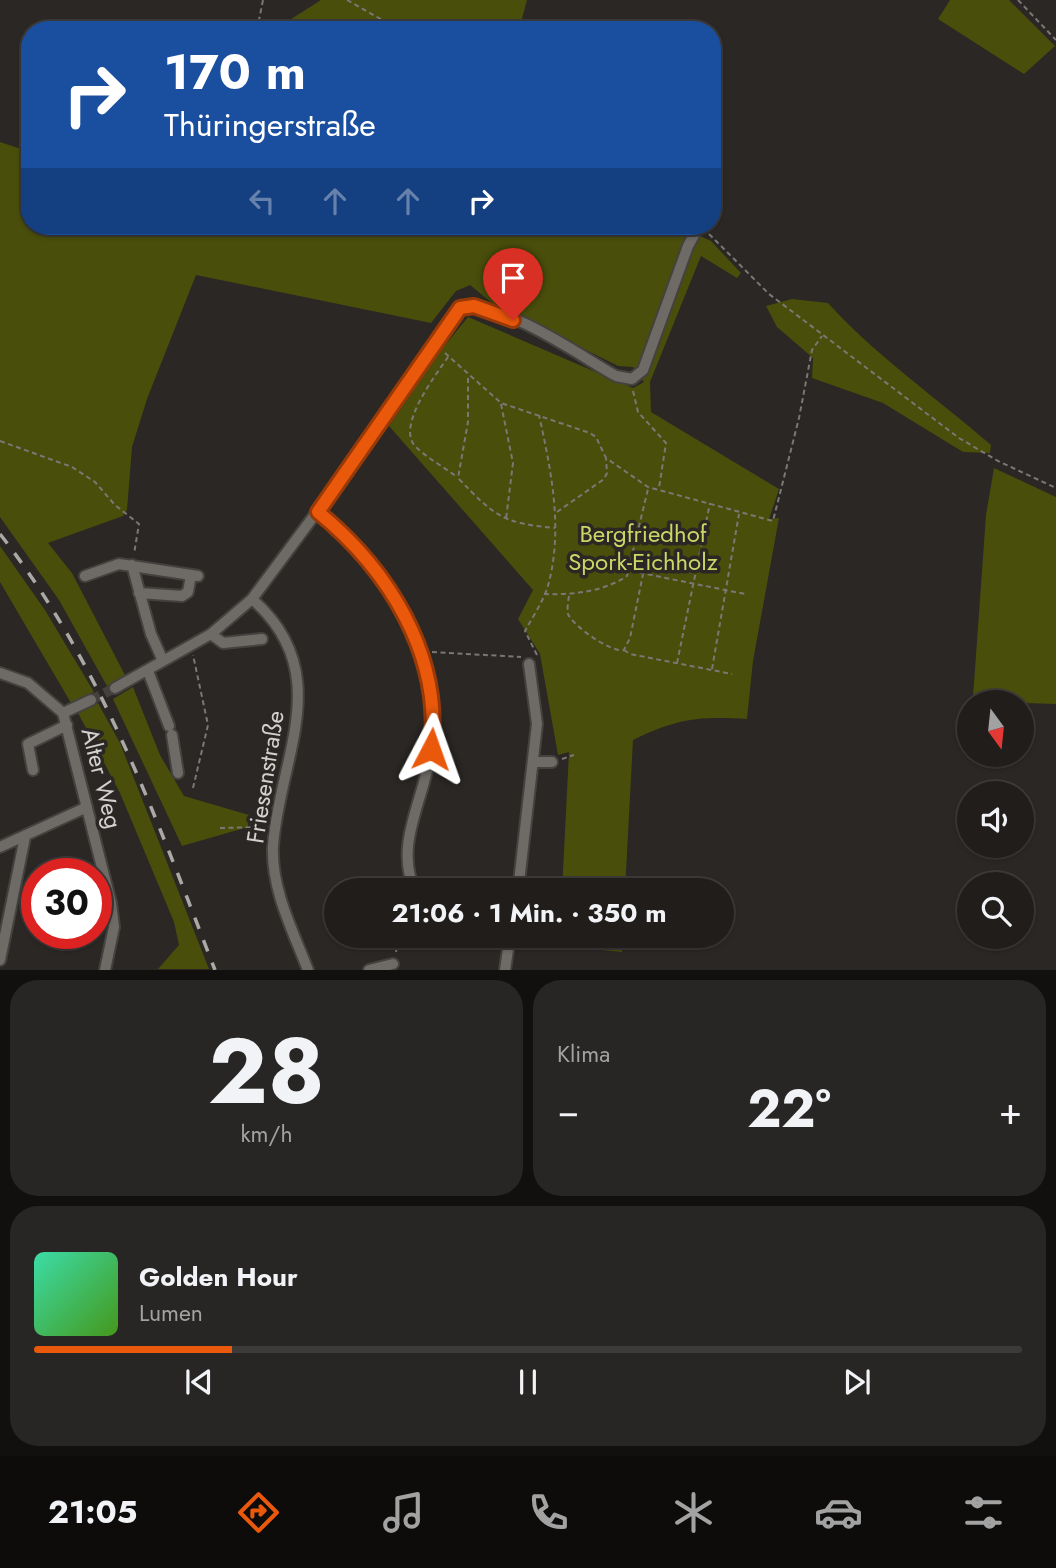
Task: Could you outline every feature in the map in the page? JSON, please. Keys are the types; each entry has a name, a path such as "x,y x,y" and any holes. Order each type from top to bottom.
{"street":[{"path":"115,688 211,634 252,599 318,512 460,308 474,306 513,320 616,376 632,379 643,370 688,246 695,235"},
{"path":"318,512 346,535 378,571 408,624 430,679 434,728 408,837 407,860 412,878"},
{"path":"85,576 119,564 195,575 188,592 182,596 139,593"},
{"path":"132,565 151,634 163,661"},
{"name":"Friesenstraße","path":"252,599 274,620 284,636 295,673 299,706 298,728 273,848 275,876 285,913 308,970"},
{"path":"211,634 223,643 262,639"},
{"path":"519,878 537,724 529,664"},
{"path":"148,671 171,730 178,773"},
{"name":"Alter Weg","path":"0,673 28,683 63,713 114,927 105,970"},
{"path":"63,713 91,700"},
{"path":"33,769 28,744 66,725"},
{"path":"534,761 552,762"},
{"path":"0,847 87,807"},
{"path":"0,960 25,837"},
{"path":"505,970 508,948"},
{"path":"369,970 394,960"}],"path":[{"path":"259,21 263,0"},
{"path":"347,0 384,21"},
{"path":"1018,0 1056,40"},
{"path":"709,235 752,279 822,337 959,438 998,461 1056,488"},
{"path":"606,458 648,487 773,521 799,418 812,350 822,337"},
{"path":"434,344 501,402 596,437 606,458 607,473 604,479 555,513"},
{"path":"448,356 415,411 410,434 416,447 458,478 487,508 505,521 556,528"},
{"path":"458,478 468,422 468,376"},
{"path":"632,379 635,406 666,443 659,490"},
{"path":"501,402 513,463 505,521"},
{"path":"438,652 521,657 529,664 538,654 525,631 548,584 556,528 539,414"},
{"path":"0,441 72,467 96,482 115,505 139,524 132,565"},
{"path":"543,594 569,595 619,581 630,571 648,487"},
{"path":"677,663 710,502"},
{"path":"712,669 739,513"},
{"path":"630,571 745,594"},
{"path":"624,650 630,638 643,574"},
{"path":"569,595 568,610 573,621 608,649 624,650 630,654 732,674"},
{"path":"188,648 197,665 208,725 193,788"},
{"path":"552,762 574,755"},
{"path":"220,828 248,825 276,828"},
{"path":"394,960 396,948"}],"green space":[{"path":"321,0 527,0 521,21 288,21"},
{"path":"950,0 1009,0 1055,46 1024,74 938,19"},
{"name":"Bergfriedhof Spork-Eichholz","path":"0,142 21,149 21,235 698,235 711,241 741,273 737,278 701,256 650,382 651,412 779,489 769,519 779,518 753,661 747,719 688,720 662,727 633,740 626,878 563,878 569,752 558,755 540,654 518,619 533,590 389,426 441,350 468,317 633,388 644,382 633,367 618,366 492,303 470,285 456,291 431,323 196,275 147,399 132,447 127,510 123,516 48,543 72,573 126,677 107,686 59,600 0,517"},
{"path":"792,299 828,303 886,359 991,445 990,453 963,452 883,403 812,378 813,358 777,327 766,306"},
{"path":"994,468 1056,497 1056,704 1034,703 1034,690 974,690 986,515"},
{"path":"0,546 45,610 94,692 71,703 0,582"},
{"path":"133,687 160,755 184,796 249,815 248,827 182,846 113,699"},
{"path":"98,703 120,743 209,969 158,969 179,945 174,922 120,793 78,713"},
{"path":"580,948 622,948 622,952"}],"tunnel":[{"path":"91,700 115,688"}],"railway":[{"path":"0,534 68,635 97,689 148,799 215,970"}],"route":[{"path":"431,749 434,728 430,679 408,624 378,571 346,535 318,512 460,308 474,306 513,320"}]}
